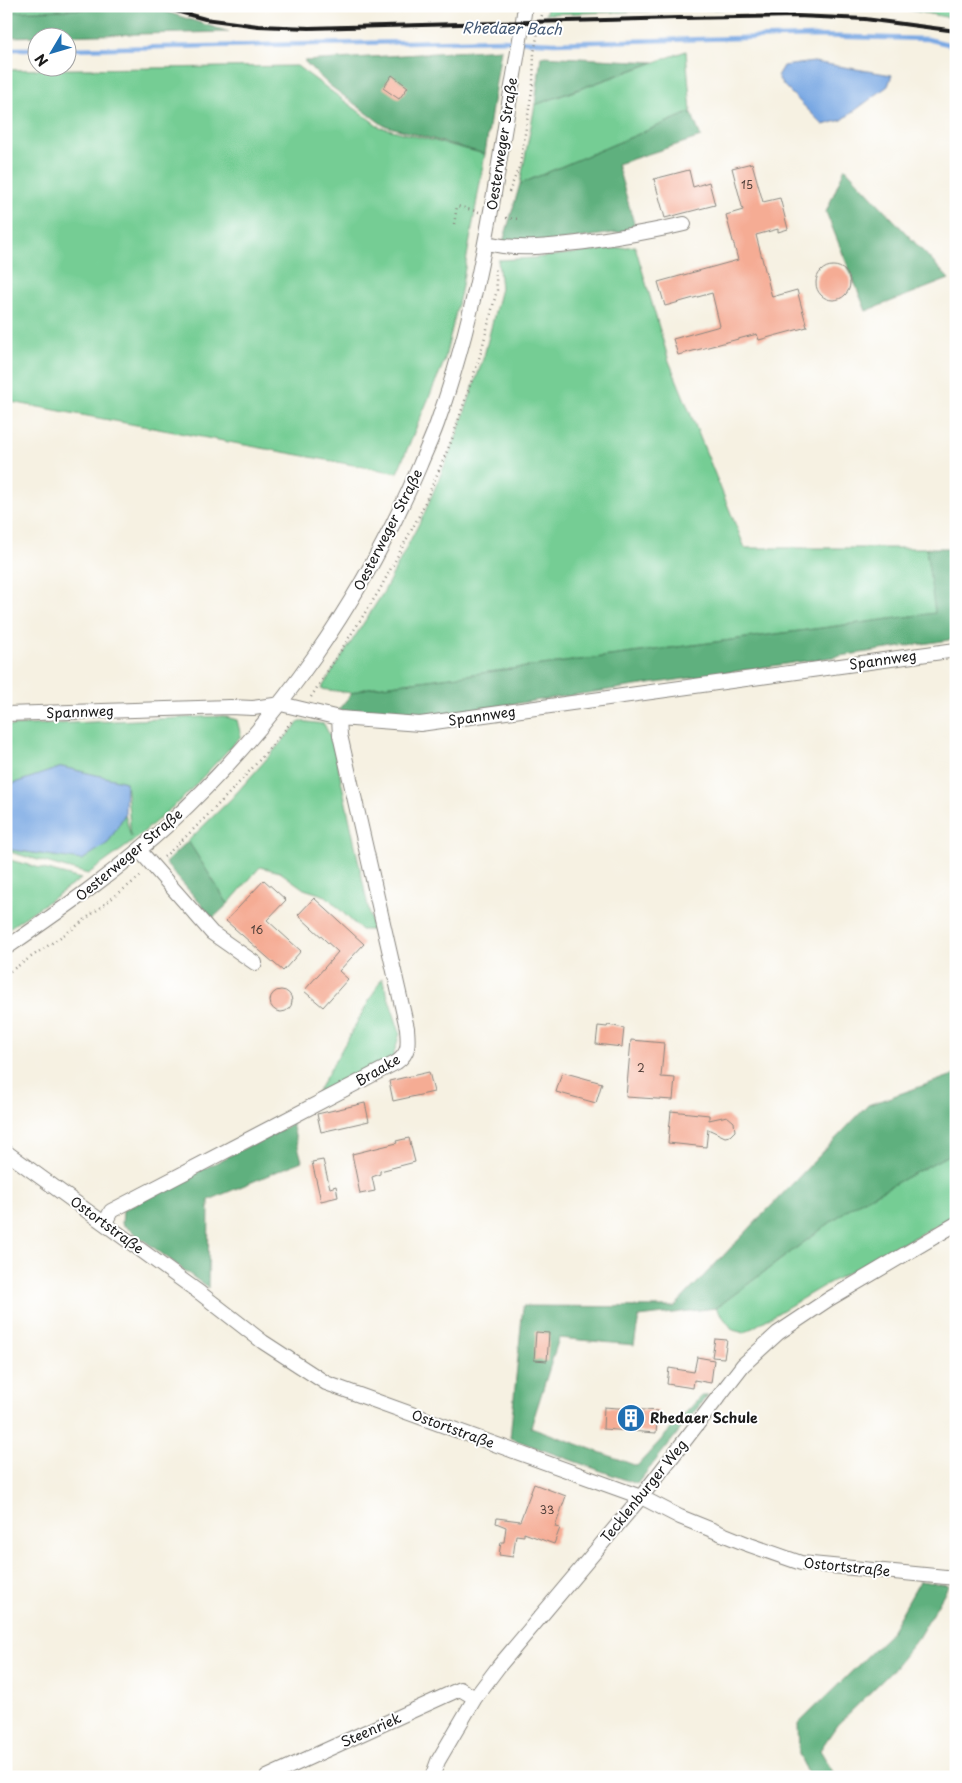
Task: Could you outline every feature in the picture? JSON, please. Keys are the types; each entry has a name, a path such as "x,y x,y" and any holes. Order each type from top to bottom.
{"street":[{"name":"Oesterweger Straße","path":"6,948 68,906 140,850 215,779 281,704 333,630 363,581 389,533 439,420 491,245 525,6"},
{"path":"491,245 534,248 640,234 684,224"},
{"name":"Spannweg","path":"6,714 230,707 253,708 281,704 339,718 420,724 956,650"},
{"name":"Braake","path":"105,1223 111,1211 396,1062 404,1056 408,1045 406,1028 340,735 339,718"},
{"path":"140,850 212,933 255,963"},
{"name":"Ostortstraße","path":"6,1152 105,1223 263,1342 326,1382 641,1498 747,1544 801,1563 956,1578"},
{"name":"Tecklenburger Weg","path":"432,1777 438,1762 475,1698 499,1666 641,1498 743,1365 778,1333 829,1299 956,1224"},
{"name":"Steenriek","path":"266,1777 460,1689 475,1698"}],"path":[{"path":"507,198 520,165 533,84 534,53 545,6"},
{"path":"454,224 457,206 480,212"},
{"path":"506,218 519,219"},
{"path":"6,974 74,928 154,866 184,838 269,750 318,687 379,591 420,514 451,442 480,356 497,290 495,261 491,245"}],"green space":[{"path":"6,6 148,6 151,7 6,12"},
{"path":"547,6 956,6 956,19 899,8 781,7 546,14"},
{"path":"151,7 229,32 78,35 78,28 28,28 28,37 6,37 6,12"},
{"path":"501,49 485,154 383,125 329,85 304,61"},
{"path":"686,51 691,112 520,184 535,105"},
{"path":"541,56 654,62 535,105"},
{"path":"297,66 380,127 485,154 461,291 444,362 397,473 6,401 6,70 28,70 28,78 78,78 78,69"},
{"path":"691,112 701,137 617,164 636,230 535,244 503,242 520,184"},
{"path":"845,168 949,279 866,311 826,212"},
{"path":"635,246 669,361 745,548 926,548 936,613 368,688 352,693 321,689 383,593 424,514 454,443 484,356 501,288 498,260 534,258"},
{"path":"926,548 956,548 956,639 418,718 338,710 352,693 368,688 935,613"},
{"path":"223,716 237,720 241,736 184,797 131,843 88,874 6,851 6,849 82,860 108,843 125,814 131,837 126,782 62,767 6,786 6,726"},
{"path":"300,721 324,724 333,742 373,930 361,930 326,896 304,889 280,872 260,867 228,904 188,841 232,798"},
{"path":"188,841 228,904 213,918 165,863"},
{"path":"6,859 81,879 6,930"},
{"path":"382,978 400,1033 392,1060 313,1100"},
{"path":"956,1074 956,1151 851,1207 716,1308 639,1317 634,1345 559,1338 531,1427 637,1466 702,1395 708,1395 637,1484 510,1438 523,1306 674,1307 868,1105"},
{"path":"292,1124 302,1161 209,1200 208,1288 122,1224 123,1210"},
{"path":"956,1151 956,1215 825,1285 744,1333 733,1330 716,1308 851,1207"},
{"path":"920,1581 949,1585 918,1638 890,1673 837,1725 820,1750 836,1777 810,1777 799,1755 798,1724 889,1635"}],"water":[{"path":"814,62 892,75 888,86 842,120 823,125 784,86 777,76 783,66"},
{"path":"62,767 126,782 125,814 108,843 82,860 6,849 6,786"}],"building":[{"path":"392,75 408,87 399,99 383,88"},
{"path":"752,163 763,202 780,198 788,229 778,232 778,229 756,235 772,297 797,290 807,327 759,340 757,334 678,355 673,339 720,326 712,293 665,306 658,282 738,260 726,215 743,210 732,168"},
{"path":"689,170 693,187 709,182 715,205 665,218 654,179"},
{"path":"833,266 845,271 850,283 845,295 833,300 821,295 816,283 821,271"},
{"path":"264,880 286,900 267,920 301,951 283,971 226,921"},
{"path":"314,898 364,944 339,971 348,979 323,1007 304,991 338,952 298,915"},
{"path":"281,990 291,997 292,1001 285,1011 281,1012 271,1005 270,1001 277,991"},
{"path":"608,1025 624,1028 622,1047 596,1044 598,1026 607,1027"},
{"path":"631,1040 664,1043 661,1077 675,1078 673,1100 626,1097"},
{"path":"429,1072 434,1092 393,1101 389,1081"},
{"path":"562,1072 602,1083 596,1103 556,1092"},
{"path":"365,1103 369,1121 321,1132 317,1114"},
{"path":"671,1111 709,1115 709,1120 727,1116 734,1122 735,1131 730,1136 725,1137 708,1129 706,1147 668,1143"},
{"path":"409,1138 415,1162 380,1171 380,1174 372,1177 375,1191 360,1194 352,1154 397,1143 396,1141"},
{"path":"323,1160 330,1188 336,1186 338,1197 321,1201 312,1162"},
{"path":"536,1332 549,1333 547,1361 534,1360"},
{"path":"715,1339 727,1340 724,1358 712,1357"},
{"path":"697,1357 714,1360 711,1383 694,1380 693,1388 667,1384 669,1368 694,1372"},
{"name":"Rhedaer Schule","path":"604,1407 658,1411 656,1433 603,1429"},
{"path":"534,1484 566,1496 555,1527 560,1528 554,1544 524,1533 524,1536 516,1535 513,1557 499,1555 501,1542 504,1542 506,1527 496,1523 497,1518 520,1521"}],"waterway":[{"name":"Rhedaer Bach","path":"78,49 502,40 554,43 814,36 927,39 956,46"},
{"name":"Rhedaer Bach","path":"6,49 28,49"}],"railway":[{"path":"158,6 205,19 258,26 309,28 797,16 865,19 956,31"}],"place":[{"name":"Rhedaer Schule","path":"631,1418"}]}
